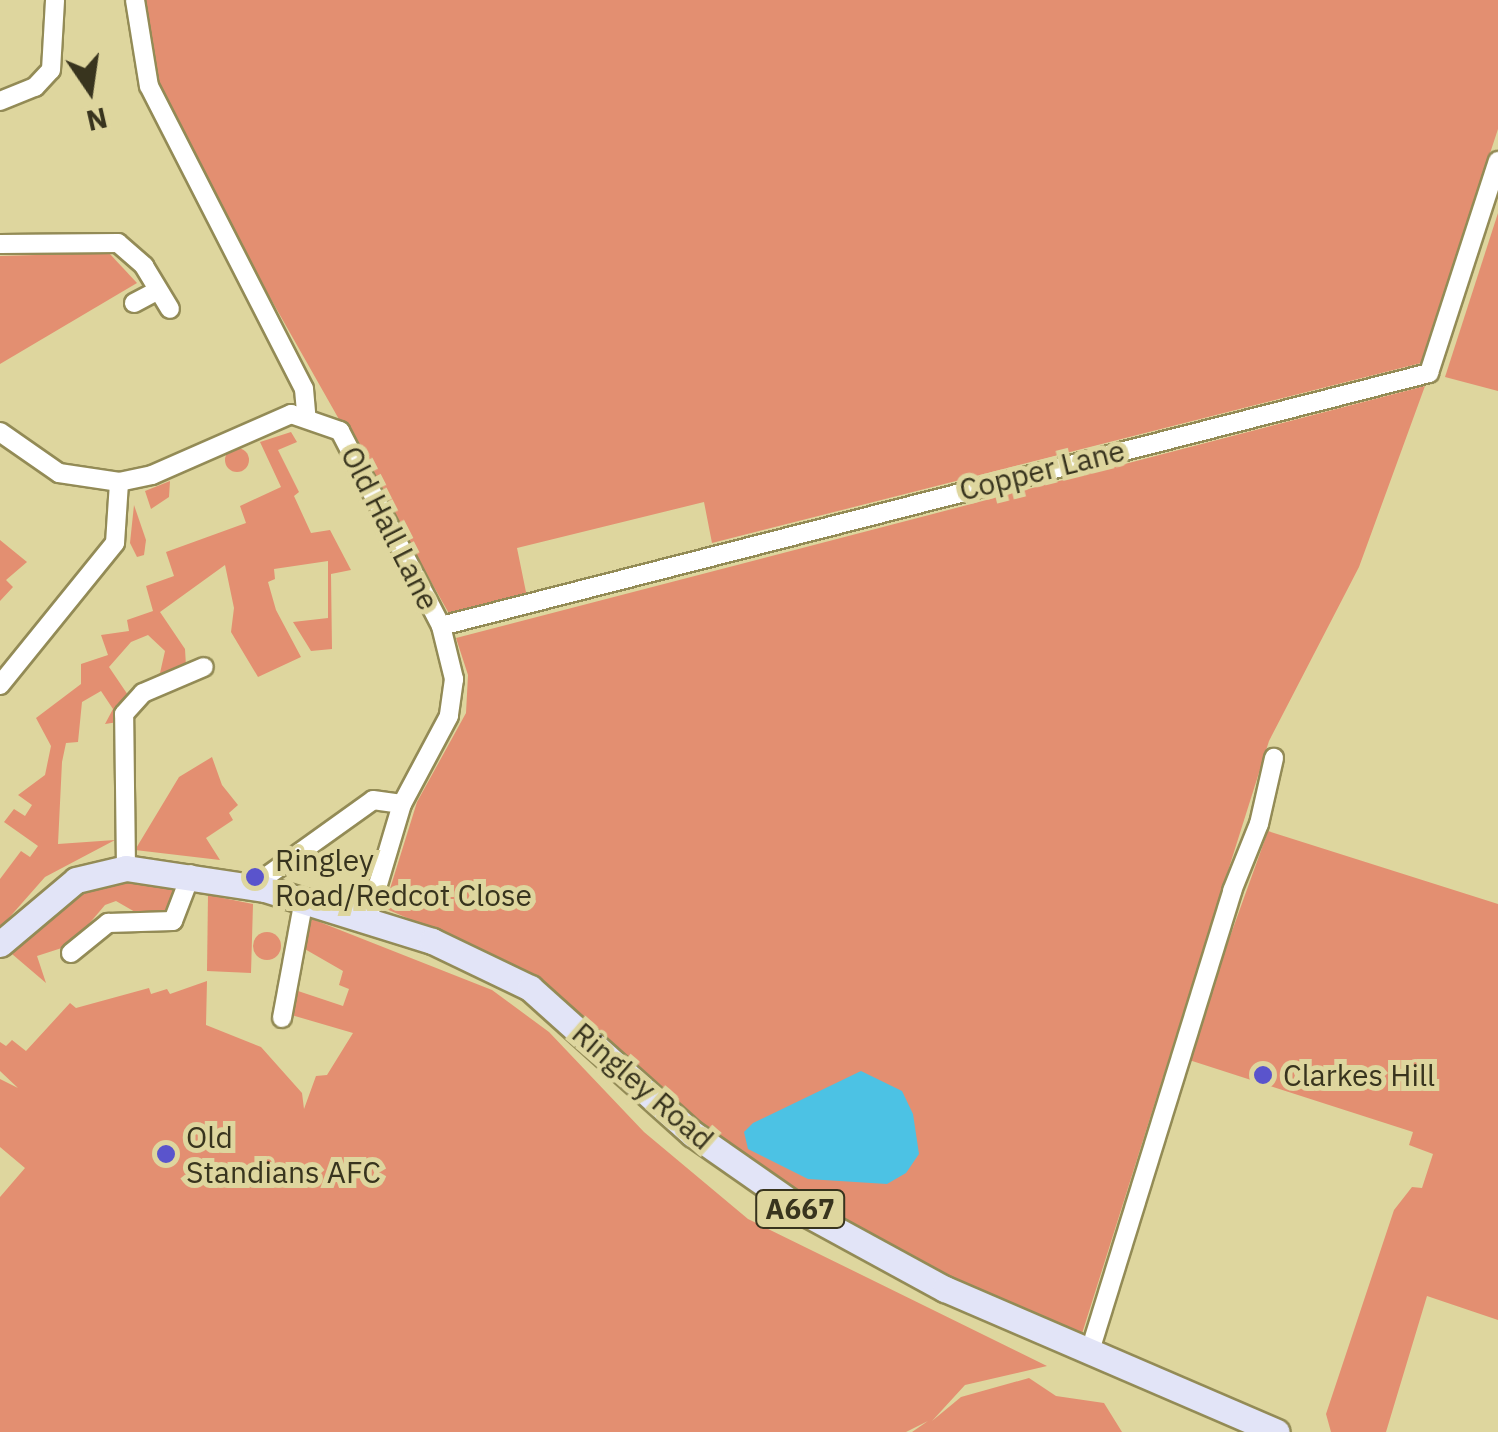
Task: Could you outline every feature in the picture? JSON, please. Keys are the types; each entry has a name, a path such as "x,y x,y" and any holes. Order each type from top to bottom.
{"main road":[{"name":"Ringley Road","path":"0,944 76,880 126,868 191,874 266,888 368,918 530,988 693,1134 808,1215 945,1288 1089,1354 1278,1432"}],"street":[{"path":"0,101 35,87 51,70 55,0"},
{"path":"2,440 59,473 119,482 152,474 277,418 306,414 304,389 149,86 134,0"},
{"name":"Copper Lane","path":"441,626 1430,373 1498,161"},
{"path":"0,244 112,241 144,266 170,309"},
{"path":"134,303 158,290"},
{"name":"Old Hall Lane","path":"306,414 340,431 441,626 454,679 450,716 402,804 368,918"},
{"path":"0,685 115,543 119,482"},
{"path":"126,868 124,714 143,694 204,667"},
{"path":"1089,1354 1232,891 1259,824 1274,758"},
{"path":"266,888 268,876 373,800 402,804"},
{"path":"71,953 108,923 173,922 191,874"},
{"path":"282,1018 304,899"}],"shaded area":[{"path":"140,0 1498,0 1498,129 1421,363 712,543 704,502 517,548 527,597 451,617 191,158 153,82"},
{"path":"1498,213 1498,391 1445,377"},
{"path":"109,253 137,283 0,364 0,256"},
{"path":"1425,386 1359,567 1269,741 1080,1340 831,1218 701,1131 505,960 384,908 417,802 466,713 468,675 456,638"},
{"path":"291,432 297,442 278,450 299,492 294,496 311,533 330,530 351,570 331,574 332,649 311,651 293,622 328,618 328,561 274,569 275,579 268,582 276,610 301,657 258,677 231,632 234,608 225,565 160,612 185,649 186,666 142,684 160,673 165,651 148,635 131,642 109,667 130,698 118,722 105,724 113,709 101,691 82,702 78,742 66,743 62,762 58,844 115,840 45,877 0,928 0,879 21,851 30,857 38,846 4,822 14,809 25,816 32,805 18,795 45,775 51,746 36,718 81,684 81,664 108,655 101,635 129,631 127,620 153,611 146,586 174,576 166,552 246,523 240,506 281,487 260,442"},
{"path":"237,448 249,460 237,472 225,460"},
{"path":"170,481 169,497 151,509 145,491"},
{"path":"134,505 146,540 144,555 137,557 130,543"},
{"path":"0,540 27,562 6,580 13,587 0,601"},
{"path":"212,757 222,785 238,805 229,813 233,820 206,838 220,860 135,850 179,777"},
{"path":"1268,831 1498,904 1498,1320 1427,1296 1386,1432 1331,1432 1326,1414 1394,1210 1412,1187 1422,1188 1433,1154 1409,1145 1413,1132 1186,1059"},
{"path":"134,880 180,888 171,911 149,920 116,901 105,905 71,945 37,956 46,983 12,954 38,925 87,889"},
{"path":"208,895 253,904 251,973 207,971"},
{"path":"312,919 492,990 549,1032 644,1132 748,1219 1047,1366 965,1385 932,1421 961,1397 1029,1378 1056,1396 1104,1403 1122,1432 912,1432 928,1421 906,1432 0,1432 0,1197 25,1168 0,1147 0,1079 18,1088 0,1071 0,1042 6,1046 12,1040 26,1051 70,1003 76,1008 149,988 151,994 167,989 170,994 207,981 206,1025 261,1047 302,1093 304,1109 316,1076 327,1075 353,1033 288,1014 292,989 343,1006 349,989 339,985 343,971 303,948"},
{"path":"267,932 277,936 281,946 277,956 267,960 257,956 253,946 257,936"}],"water":[{"path":"861,1071 902,1091 913,1114 919,1154 906,1173 887,1184 808,1179 748,1149 744,1132 753,1123"}],"place":[{"name":"Ringley Road/Redcot Close","path":"255,877"},
{"name":"Clarkes Hill","path":"1263,1075"},
{"name":"Old Standians AFC","path":"166,1154"}]}
